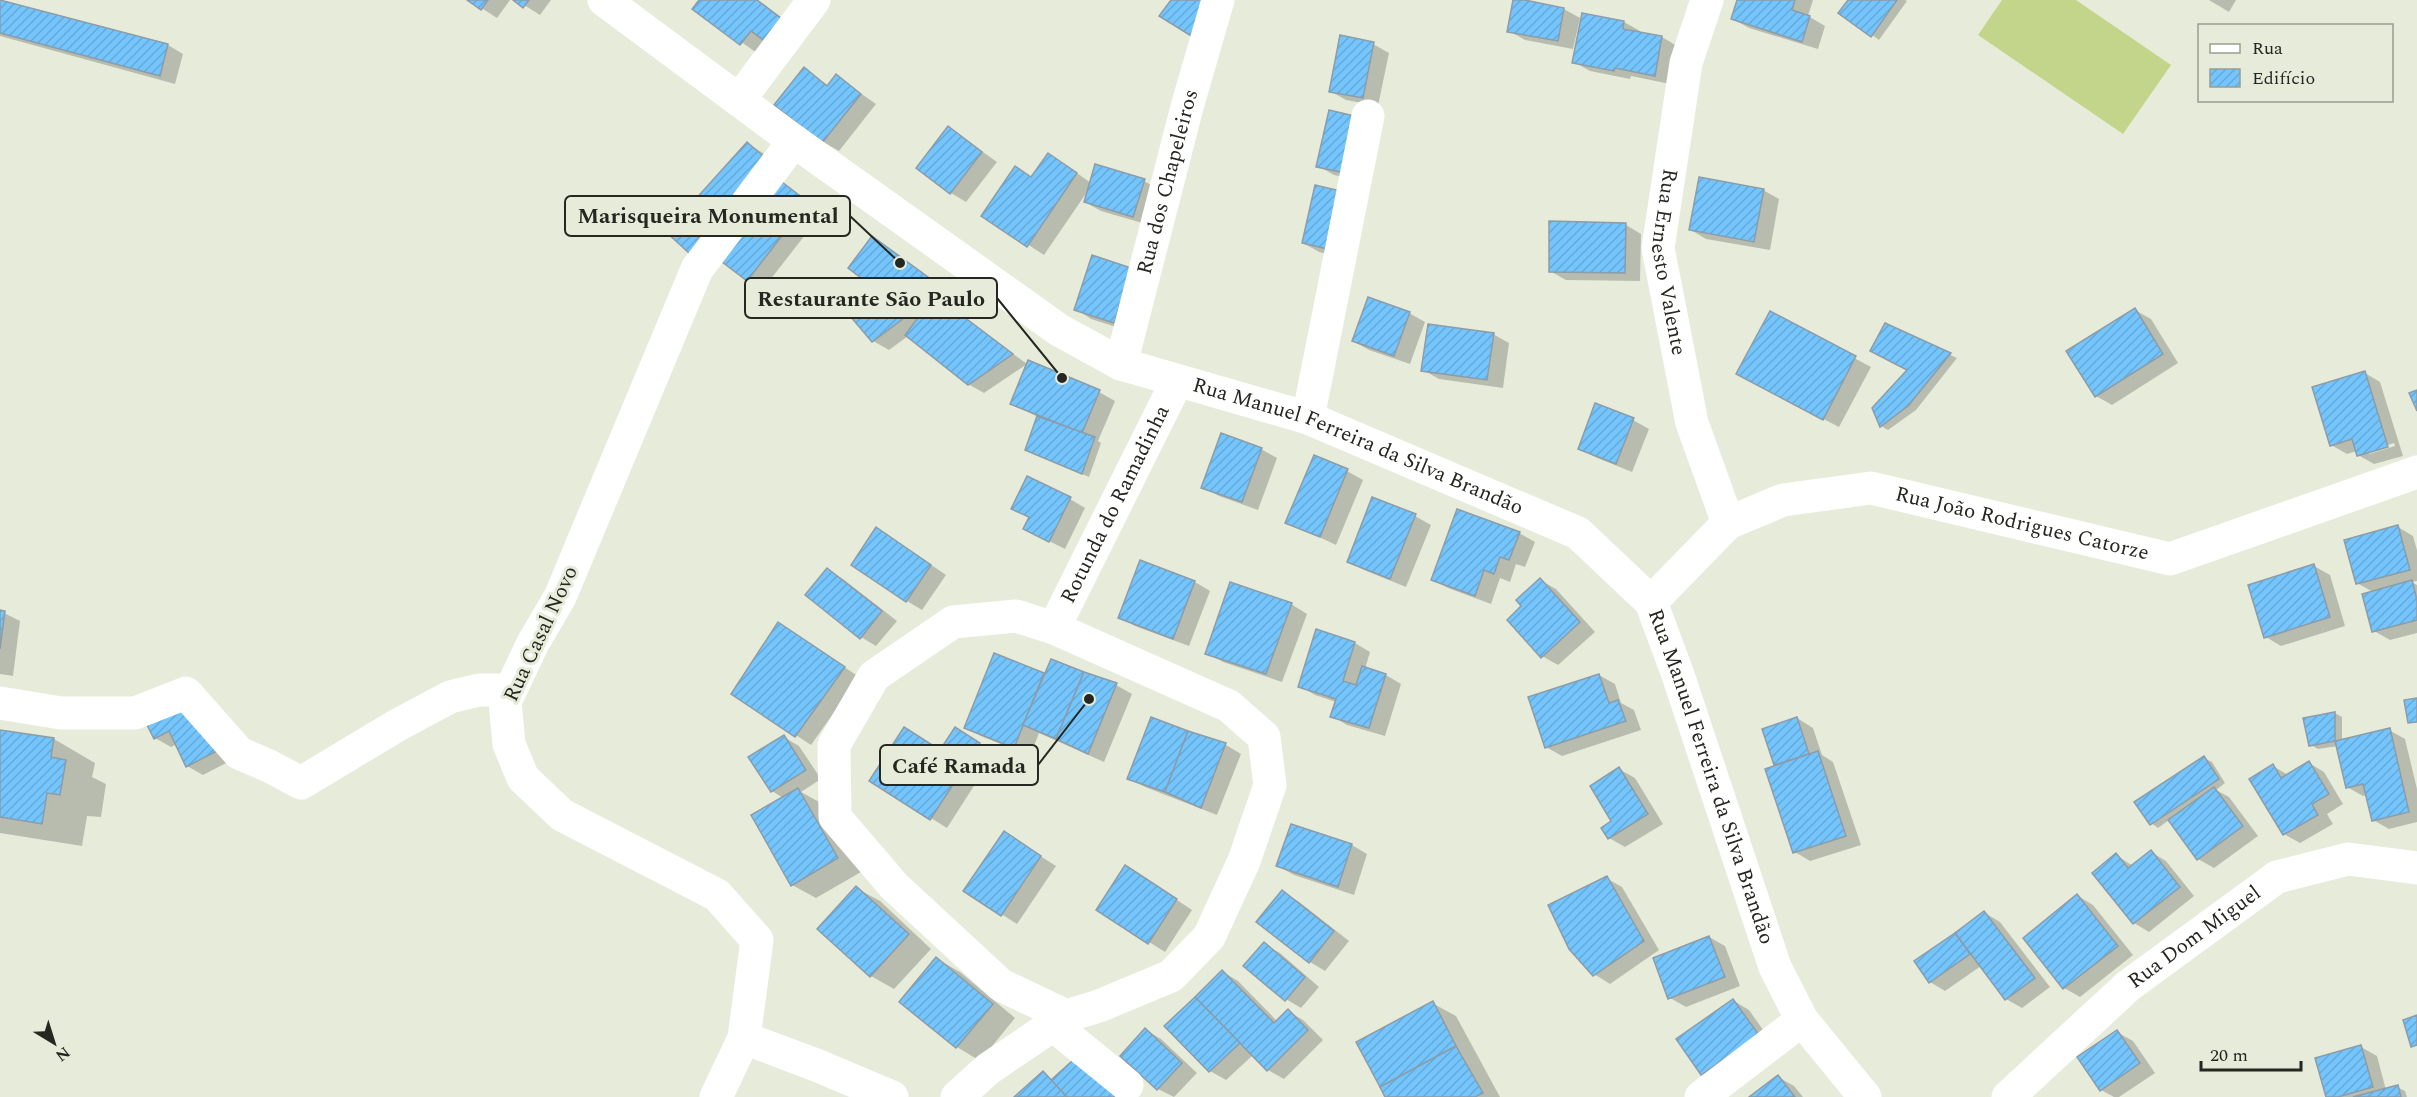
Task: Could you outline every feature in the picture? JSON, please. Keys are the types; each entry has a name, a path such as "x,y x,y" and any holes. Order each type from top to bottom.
{"street":[{"name":"Rua Manuel Ferreira da Silva Brandão","path":"604,0 794,141 1059,330 1120,364 1308,418 1578,533 1651,602 1678,675 1775,967 1802,1020 1865,1097"},
{"path":"739,100 814,0"},
{"name":"Rua dos Chapeleiros","path":"1120,364 1187,107 1218,0"},
{"name":"Rua Ernesto Valente","path":"1707,0 1686,63 1658,248 1692,423 1728,523"},
{"path":"1308,418 1368,116"},
{"name":"Rua Casal Novo","path":"716,1097 744,1038 757,940 717,895 562,815 523,778 509,744 505,702 532,643 560,597 697,269 794,141"},
{"name":"Rotunda do Ramadinha","path":"1054,628 1177,381"},
{"name":"Rua João Rodrigues Catorze","path":"1651,602 1728,523 1783,500 1871,488 2170,559 2417,472"},
{"name":"Rotunda do Ramadinha","path":"1016,616 1054,628 1229,706 1264,737 1270,785 1244,861 1209,937 1171,976 1060,1020 1001,985 894,886 835,818 834,745 874,676 953,622 1016,616"},
{"path":"0,703 62,712 135,713 186,693 239,753 301,783 396,726 450,697 479,690 510,690"},
{"name":"Rua Dom Miguel","path":"2008,1097 2128,986 2277,877 2348,858 2417,868"},
{"path":"957,1097 988,1069 1060,1020 1127,1085"},
{"path":"1701,1097 1802,1020"},
{"path":"744,1038 892,1097"}],"green space":[{"path":"2002,0 2076,0 2171,65 2123,134 1978,35"}],"building":[{"path":"0,0 168,44 160,76 0,33"},
{"path":"467,0 488,0 481,10"},
{"path":"513,0 529,0 523,8"},
{"path":"699,0 757,0 782,19 766,42 751,31 740,45 692,9"},
{"path":"1171,0 1205,0 1193,37 1159,16"},
{"path":"1513,0 1525,0 1564,8 1558,41 1507,32"},
{"path":"1737,0 1795,0 1792,10 1810,16 1802,42 1731,19"},
{"path":"1848,0 1897,0 1871,37 1838,13"},
{"path":"1582,13 1624,21 1623,29 1662,36 1655,76 1572,63"},
{"path":"1340,35 1374,42 1363,98 1329,92"},
{"path":"804,67 827,86 836,74 861,94 822,143 774,105"},
{"path":"1329,110 1359,117 1346,173 1316,167"},
{"path":"948,126 982,152 950,194 916,168"},
{"path":"747,142 771,163 690,254 666,232"},
{"path":"1048,153 1077,173 1027,247 981,216 1015,166 1031,177"},
{"path":"1095,164 1145,179 1133,217 1084,202"},
{"path":"1699,177 1764,189 1754,242 1689,230"},
{"path":"782,182 808,202 747,281 721,261"},
{"path":"1315,185 1345,192 1332,250 1302,243"},
{"path":"1549,221 1626,223 1625,273 1549,272"},
{"path":"872,236 932,280 908,315 872,342 850,316 873,287 848,268"},
{"path":"1092,255 1131,268 1114,323 1074,310"},
{"path":"935,295 1013,354 968,385 905,335"},
{"path":"1368,297 1410,312 1394,356 1352,341"},
{"path":"2135,308 2163,354 2095,397 2066,351"},
{"path":"1770,311 1856,356 1823,420 1736,374"},
{"path":"1885,323 1951,353 1908,406 1880,427 1872,408 1907,370 1870,351"},
{"path":"1428,324 1494,333 1487,380 1421,371"},
{"path":"1028,360 1100,390 1082,433 1010,404"},
{"path":"2365,371 2388,447 2357,456 2352,439 2330,446 2312,387"},
{"path":"2417,390 2417,411 2409,393"},
{"path":"1595,403 1634,418 1616,464 1578,449"},
{"path":"1037,416 1095,437 1082,474 1025,450"},
{"path":"1221,433 1262,448 1242,502 1201,488"},
{"path":"1314,455 1348,469 1320,537 1285,523"},
{"path":"1027,476 1071,497 1049,542 1023,529 1029,517 1011,509"},
{"path":"1372,497 1416,514 1390,579 1347,562"},
{"path":"1457,509 1520,532 1509,560 1500,557 1494,574 1484,570 1475,596 1431,580"},
{"path":"2398,525 2410,570 2356,584 2344,540"},
{"path":"876,527 931,565 906,602 851,565"},
{"path":"1140,560 1195,581 1173,639 1118,618"},
{"path":"2314,564 2330,617 2264,638 2248,585"},
{"path":"827,568 882,611 860,639 805,595"},
{"path":"1540,578 1580,622 1541,658 1507,620 1521,606 1516,600"},
{"path":"2412,580 2417,600 2417,620 2372,632 2362,594"},
{"path":"1230,582 1292,603 1266,674 1205,654"},
{"path":"0,610 5,611 0,649"},
{"path":"778,622 845,667 795,737 731,694"},
{"path":"1316,629 1355,642 1343,681 1356,685 1362,666 1386,674 1369,728 1330,717 1336,699 1298,687"},
{"path":"994,653 1044,673 1014,748 964,728"},
{"path":"1051,659 1084,672 1056,739 1023,725"},
{"path":"1084,672 1117,683 1088,754 1056,739"},
{"path":"1599,674 1609,703 1618,700 1626,721 1545,748 1528,697"},
{"path":"2417,698 2417,722 2408,723 2404,700"},
{"path":"185,703 217,751 186,767 169,731 154,739 143,717"},
{"path":"2335,712 2335,741 2309,746 2303,718"},
{"path":"1151,717 1188,731 1165,792 1127,779"},
{"path":"1797,717 1809,754 1774,765 1762,729"},
{"path":"904,727 940,750 955,727 980,743 930,820 869,781"},
{"path":"2390,728 2409,812 2372,821 2363,784 2346,788 2335,741"},
{"path":"0,730 54,738 51,757 66,760 60,795 47,793 42,824 0,817"},
{"path":"1188,731 1226,743 1201,808 1165,792"},
{"path":"784,735 806,770 771,792 748,757"},
{"path":"1818,751 1846,836 1793,853 1765,769"},
{"path":"2204,756 2219,779 2150,825 2134,802"},
{"path":"2309,761 2329,794 2312,804 2318,815 2283,835 2249,779 2273,764 2281,778"},
{"path":"1619,767 1648,814 1608,839 1601,828 1611,821 1590,786"},
{"path":"2214,787 2243,826 2197,860 2168,820"},
{"path":"798,788 838,858 791,886 751,815"},
{"path":"1291,824 1352,844 1338,887 1276,866"},
{"path":"1004,831 1041,856 1001,916 963,891"},
{"path":"2151,850 2180,887 2133,924 2092,873 2116,853 2128,868"},
{"path":"1125,865 1177,899 1148,944 1096,910"},
{"path":"1607,876 1644,941 1593,976 1569,949 1548,905"},
{"path":"856,886 909,934 870,977 817,929"},
{"path":"1282,890 1334,931 1309,963 1256,922"},
{"path":"2077,894 2118,946 2063,989 2023,938"},
{"path":"1984,911 2035,978 2005,1000 1955,933"},
{"path":"1955,933 1970,954 1929,983 1914,961"},
{"path":"1709,936 1725,977 1668,999 1653,958"},
{"path":"1264,942 1305,977 1285,1001 1243,966"},
{"path":"936,957 993,1004 956,1048 899,1002"},
{"path":"1222,970 1274,1023 1288,1009 1308,1030 1267,1071 1195,997"},
{"path":"1195,997 1240,1043 1209,1072 1164,1026"},
{"path":"1733,999 1759,1035 1701,1075 1676,1039"},
{"path":"1433,1001 1456,1046 1380,1087 1356,1042"},
{"path":"2417,1015 2417,1045 2411,1047 2403,1020"},
{"path":"1145,1028 1182,1063 1157,1090 1120,1056"},
{"path":"2117,1030 2140,1063 2100,1091 2077,1057"},
{"path":"2361,1045 2373,1087 2338,1097 2326,1097 2315,1058"},
{"path":"1456,1046 1483,1093 1475,1097 1385,1097 1380,1087"},
{"path":"1083,1051 1125,1097 1067,1097 1051,1080"},
{"path":"1043,1071 1067,1097 1014,1097"},
{"path":"1778,1075 1795,1097 1749,1097"},
{"path":"2398,1085 2401,1097 2353,1097"}],"place":[{"name":"Marisqueira Monumental","path":"900,263"},
{"name":"Restaurante São Paulo","path":"1062,378"},
{"name":"Café Ramada","path":"1089,699"}]}
